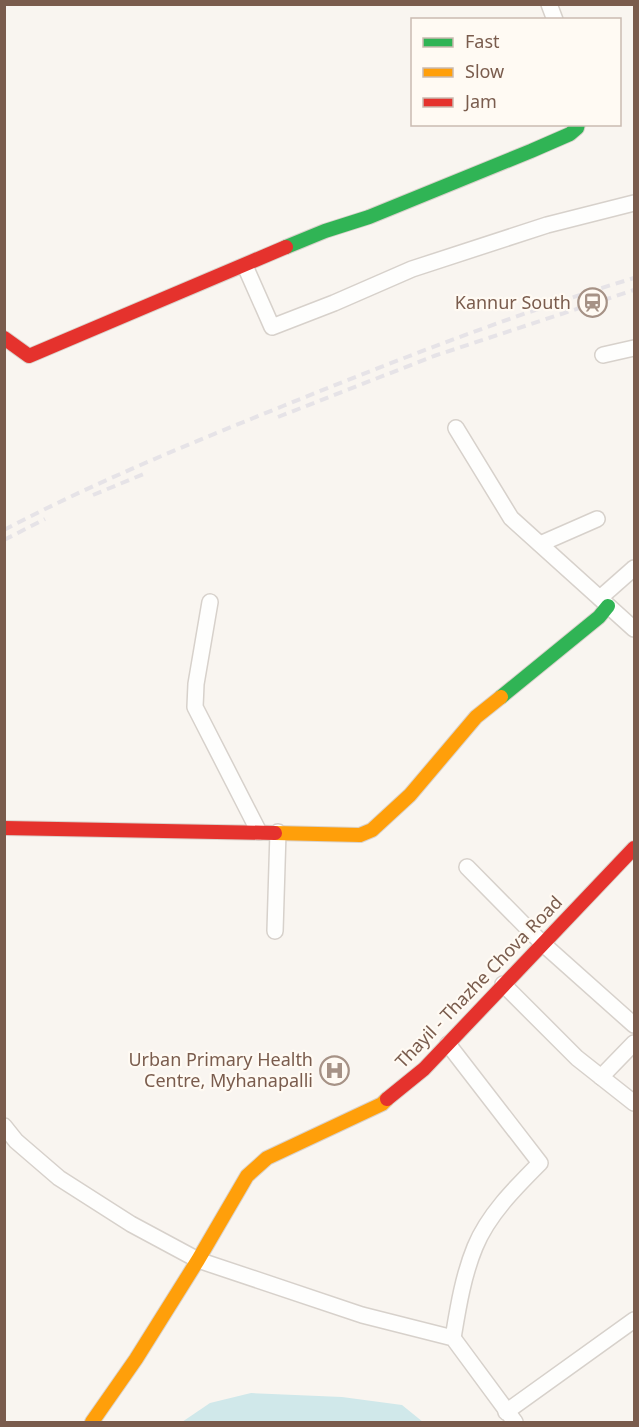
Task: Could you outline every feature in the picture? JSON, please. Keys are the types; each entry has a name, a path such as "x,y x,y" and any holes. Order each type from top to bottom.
{"street":[{"path":"4,338 29,356 325,231 380,212 531,152 570,134 578,126"},
{"path":"245,266 272,327 412,269 547,225 634,203"},
{"path":"603,355 634,348"},
{"path":"456,428 511,518 634,629"},
{"path":"540,544 597,519"},
{"path":"4,828 360,835 372,830 410,795 476,717 599,617 604,602 634,567"},
{"path":"210,602 196,684 195,707 259,832"},
{"path":"275,931 278,832"},
{"name":"Thayil - Thazhe Chova Road","path":"92,1422 136,1359 247,1176 267,1158 382,1104 424,1069 634,848"},
{"path":"466,867 542,943 634,1025"},
{"path":"503,984 577,1058 634,1103"},
{"path":"601,1077 634,1043"},
{"path":"447,1044 540,1163 494,1215 475,1247 458,1306 453,1338"},
{"path":"4,1126 16,1142 59,1178 131,1224 198,1260 362,1315 453,1338 510,1417 634,1320"}],"water":[{"path":"251,1393 342,1397 402,1405 423,1422 182,1422 210,1403"}],"railway":[{"path":"4,530 142,464 327,388 501,322 634,278"},
{"path":"278,417 434,356 634,290"},
{"path":"93,495 146,473"},
{"path":"4,540 45,519"}],"traffic: fast":[{"path":"286,247 369,217 531,151 570,134 578,126"},
{"path":"501,697 599,617 608,606"}],"traffic: slow":[{"path":"275,833 360,835 372,830 410,795 476,717 501,697"},
{"path":"92,1422 136,1359 247,1176 267,1158 382,1104 387,1099"}],"traffic: jam":[{"path":"4,338 29,356 286,247"},
{"path":"4,828 275,833"},
{"path":"387,1099 424,1069 634,848"}],"place":[{"name":"Kannur South","path":"592,303"},
{"name":"Urban Primary Health Centre, Myhanapalli","path":"334,1070"}]}
